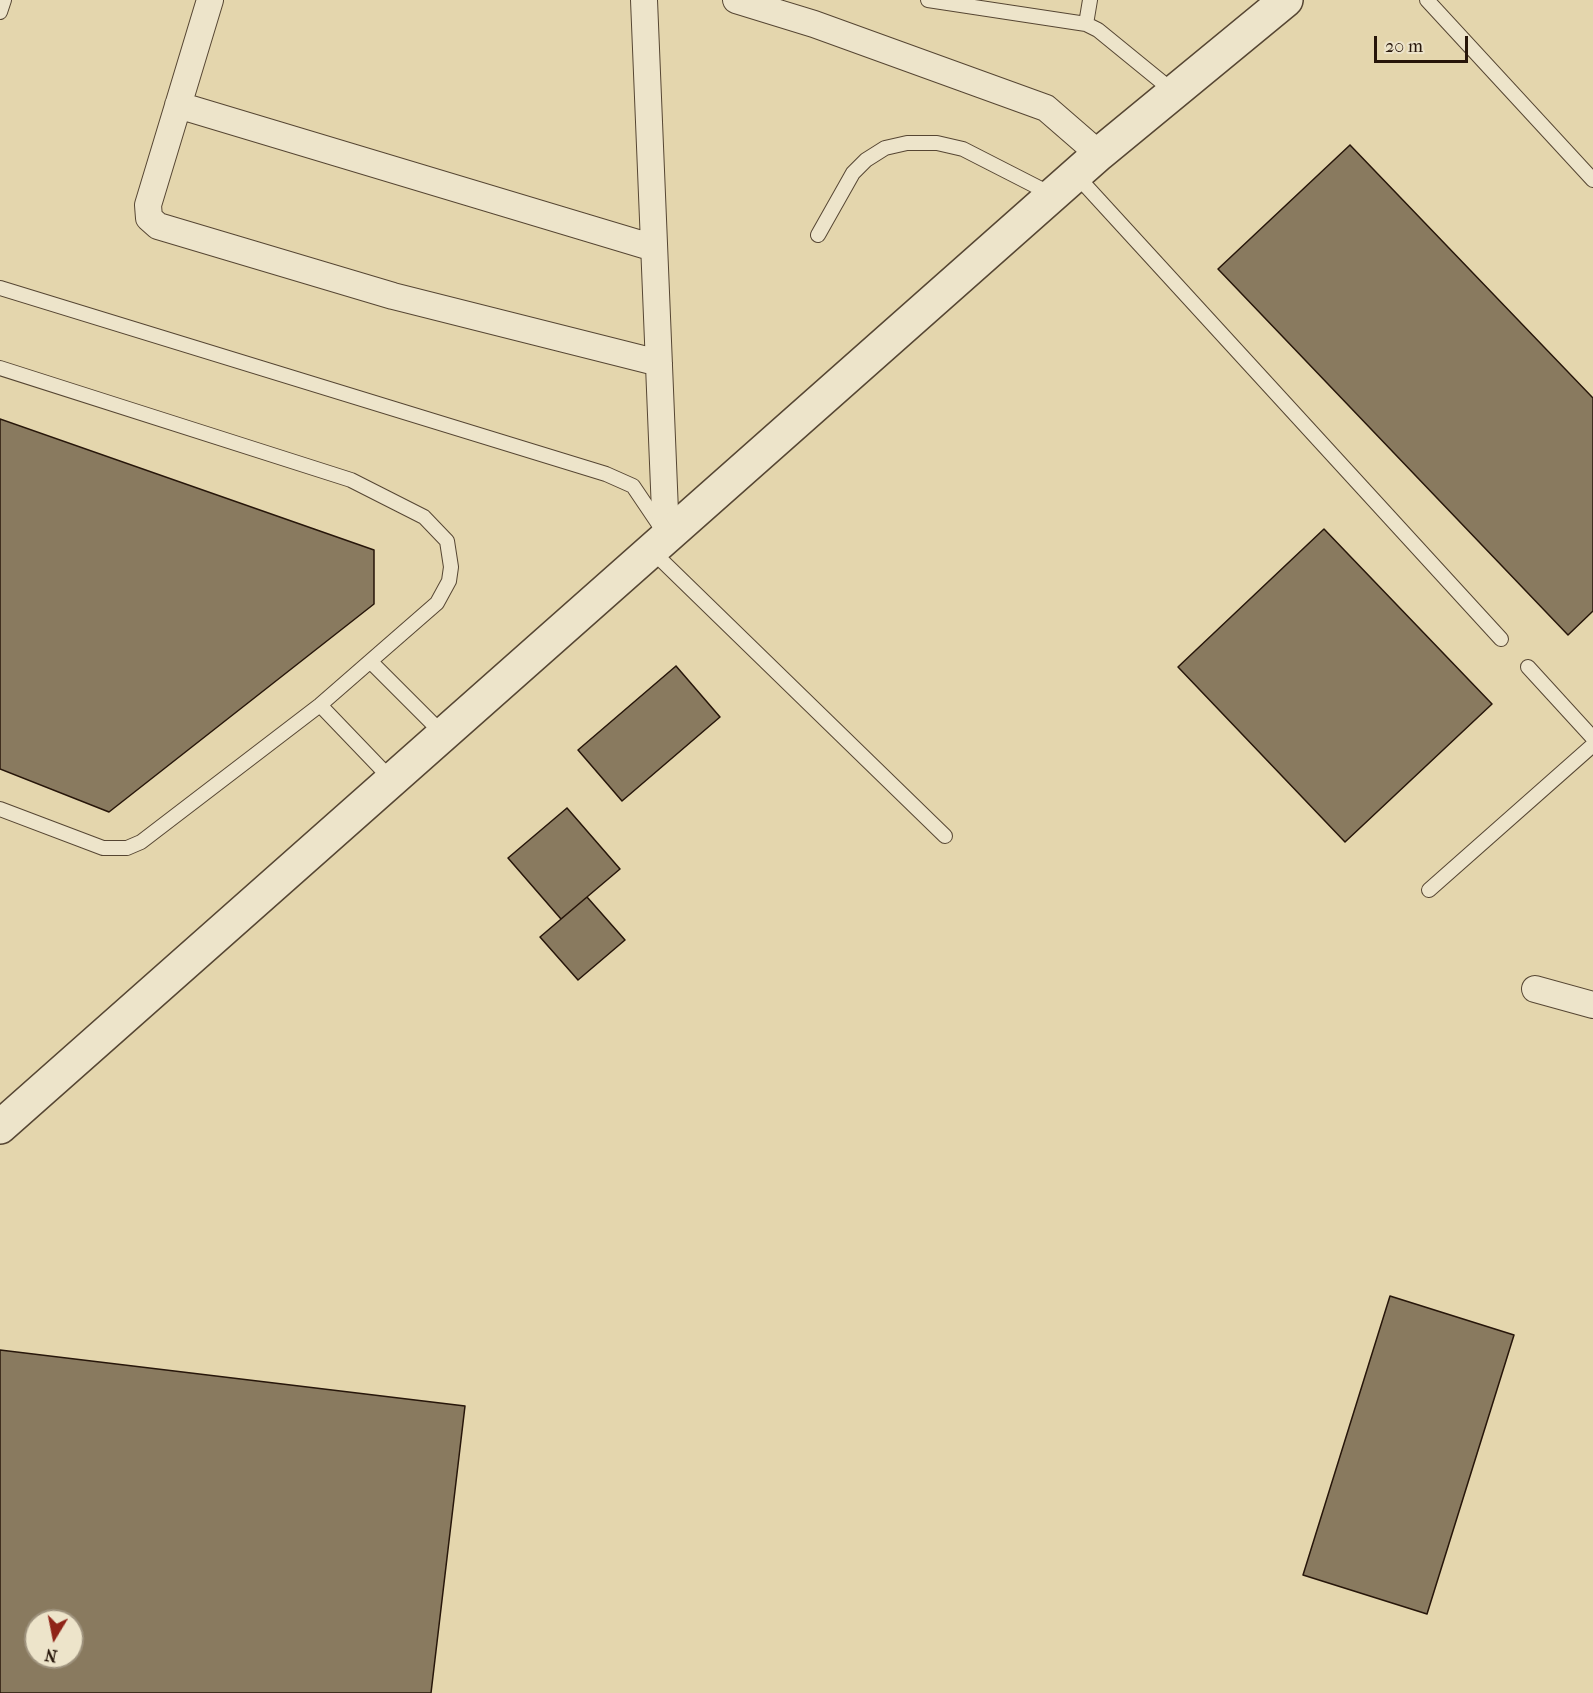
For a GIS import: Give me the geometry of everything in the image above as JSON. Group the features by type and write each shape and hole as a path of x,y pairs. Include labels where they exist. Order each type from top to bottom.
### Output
{"street":[{"path":"210,0 148,205 149,218 158,226 393,296 659,363"},
{"path":"644,0 659,363 659,543"},
{"path":"736,0 814,24 1046,108 1076,175"},
{"path":"0,1127 1076,175 1286,0"},
{"path":"178,105 654,248"},
{"path":"1535,989 1593,1005"}],"lane":[{"path":"0,12 3,0"},
{"path":"928,0 1086,24 1098,30 1174,92"},
{"path":"1086,24 1090,0"},
{"path":"1427,0 1593,180"},
{"path":"819,235 853,173 866,160 885,148 907,143 937,143 1076,175 1501,639"},
{"path":"0,288 606,474 633,486 659,543 945,836"},
{"path":"0,368 351,480 424,518 447,541 451,567 449,580 437,603 371,662 320,705 141,842 127,848 103,848 0,809"},
{"path":"371,662 443,734"},
{"path":"1528,667 1593,738"},
{"path":"320,705 392,780"},
{"path":"1429,890 1593,745"}],"building":[{"path":"1350,145 1593,398 1593,611 1568,635 1218,269"},
{"path":"0,419 374,550 374,604 109,812 0,769"},
{"path":"1324,529 1492,704 1345,842 1178,667"},
{"path":"676,666 720,717 622,801 578,750"},
{"path":"567,808 620,869 561,919 508,858"},
{"path":"587,897 625,940 578,980 540,937"},
{"path":"1390,1296 1514,1335 1427,1614 1303,1575"},
{"path":"0,1350 465,1406 431,1693 0,1693"}]}
